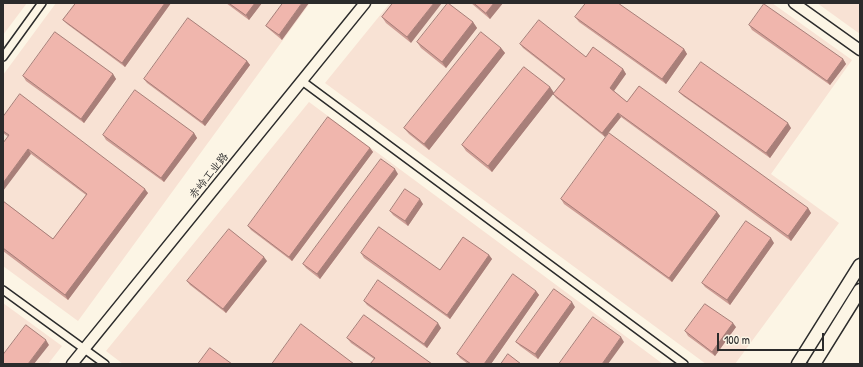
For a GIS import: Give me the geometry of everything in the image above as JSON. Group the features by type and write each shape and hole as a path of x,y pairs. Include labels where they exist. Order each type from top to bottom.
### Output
{"highway":[{"path":"798,364 860,265"},
{"path":"814,364 860,290"}],"street":[{"path":"3,57 42,3"},
{"name":"赤岭工业路","path":"72,364 365,3"},
{"path":"794,3 860,50"},
{"path":"302,81 684,364"},
{"path":"3,290 105,364"}],"shaded area":[{"path":"3,3 27,3 3,35"},
{"path":"56,3 310,3 78,321 3,266 3,75"},
{"path":"390,3 772,3 852,60 771,174 839,223 735,364 706,364 325,83"},
{"path":"817,3 860,3 860,34"},
{"path":"309,102 663,364 123,364 106,351"},
{"path":"3,303 62,346 48,364 3,364"}],"building":[{"path":"76,3 165,3 122,63 63,20"},
{"path":"229,3 255,3 246,15"},
{"path":"283,3 302,3 279,35 266,26"},
{"path":"393,3 434,3 407,37 382,17"},
{"path":"448,3 473,22 442,62 417,42"},
{"path":"474,3 494,3 486,13"},
{"path":"586,3 618,3 684,49 662,79 575,17"},
{"path":"764,4 843,59 827,81 749,25"},
{"path":"188,18 247,61 202,122 144,79"},
{"path":"539,20 586,57 593,47 623,69 610,88 627,102 639,86 808,208 788,236 618,113 602,133 553,94 565,79 520,44"},
{"path":"55,32 113,74 81,119 23,76"},
{"path":"481,32 501,48 424,144 404,128"},
{"path":"701,62 788,123 766,153 679,92"},
{"path":"524,67 550,87 488,166 462,145"},
{"path":"135,90 194,133 161,178 103,135"},
{"path":"20,94 145,189 65,295 3,248 3,201 53,239 87,194 28,149 3,183 3,143 9,135 3,131 3,117"},
{"path":"328,117 370,148 289,257 248,226"},
{"path":"609,133 717,212 669,278 561,199"},
{"path":"381,159 395,169 317,274 303,264"},
{"path":"405,189 420,199 405,221 390,211"},
{"path":"746,221 771,238 727,300 702,283"},
{"path":"379,227 440,270 463,237 489,255 447,315 361,253"},
{"path":"229,229 264,257 223,309 187,281"},
{"path":"513,274 536,291 484,364 471,364 457,354"},
{"path":"378,280 438,323 424,344 364,301"},
{"path":"554,289 572,302 535,354 516,342"},
{"path":"705,304 733,323 712,352 685,331"},
{"path":"364,315 432,364 370,364 375,358 347,338"},
{"path":"593,317 621,337 602,364 559,364"},
{"path":"301,324 354,364 272,364"},
{"path":"26,325 46,340 28,364 3,364 3,355"},
{"path":"210,348 232,364 198,364"},
{"path":"508,354 521,364 501,364"}]}
